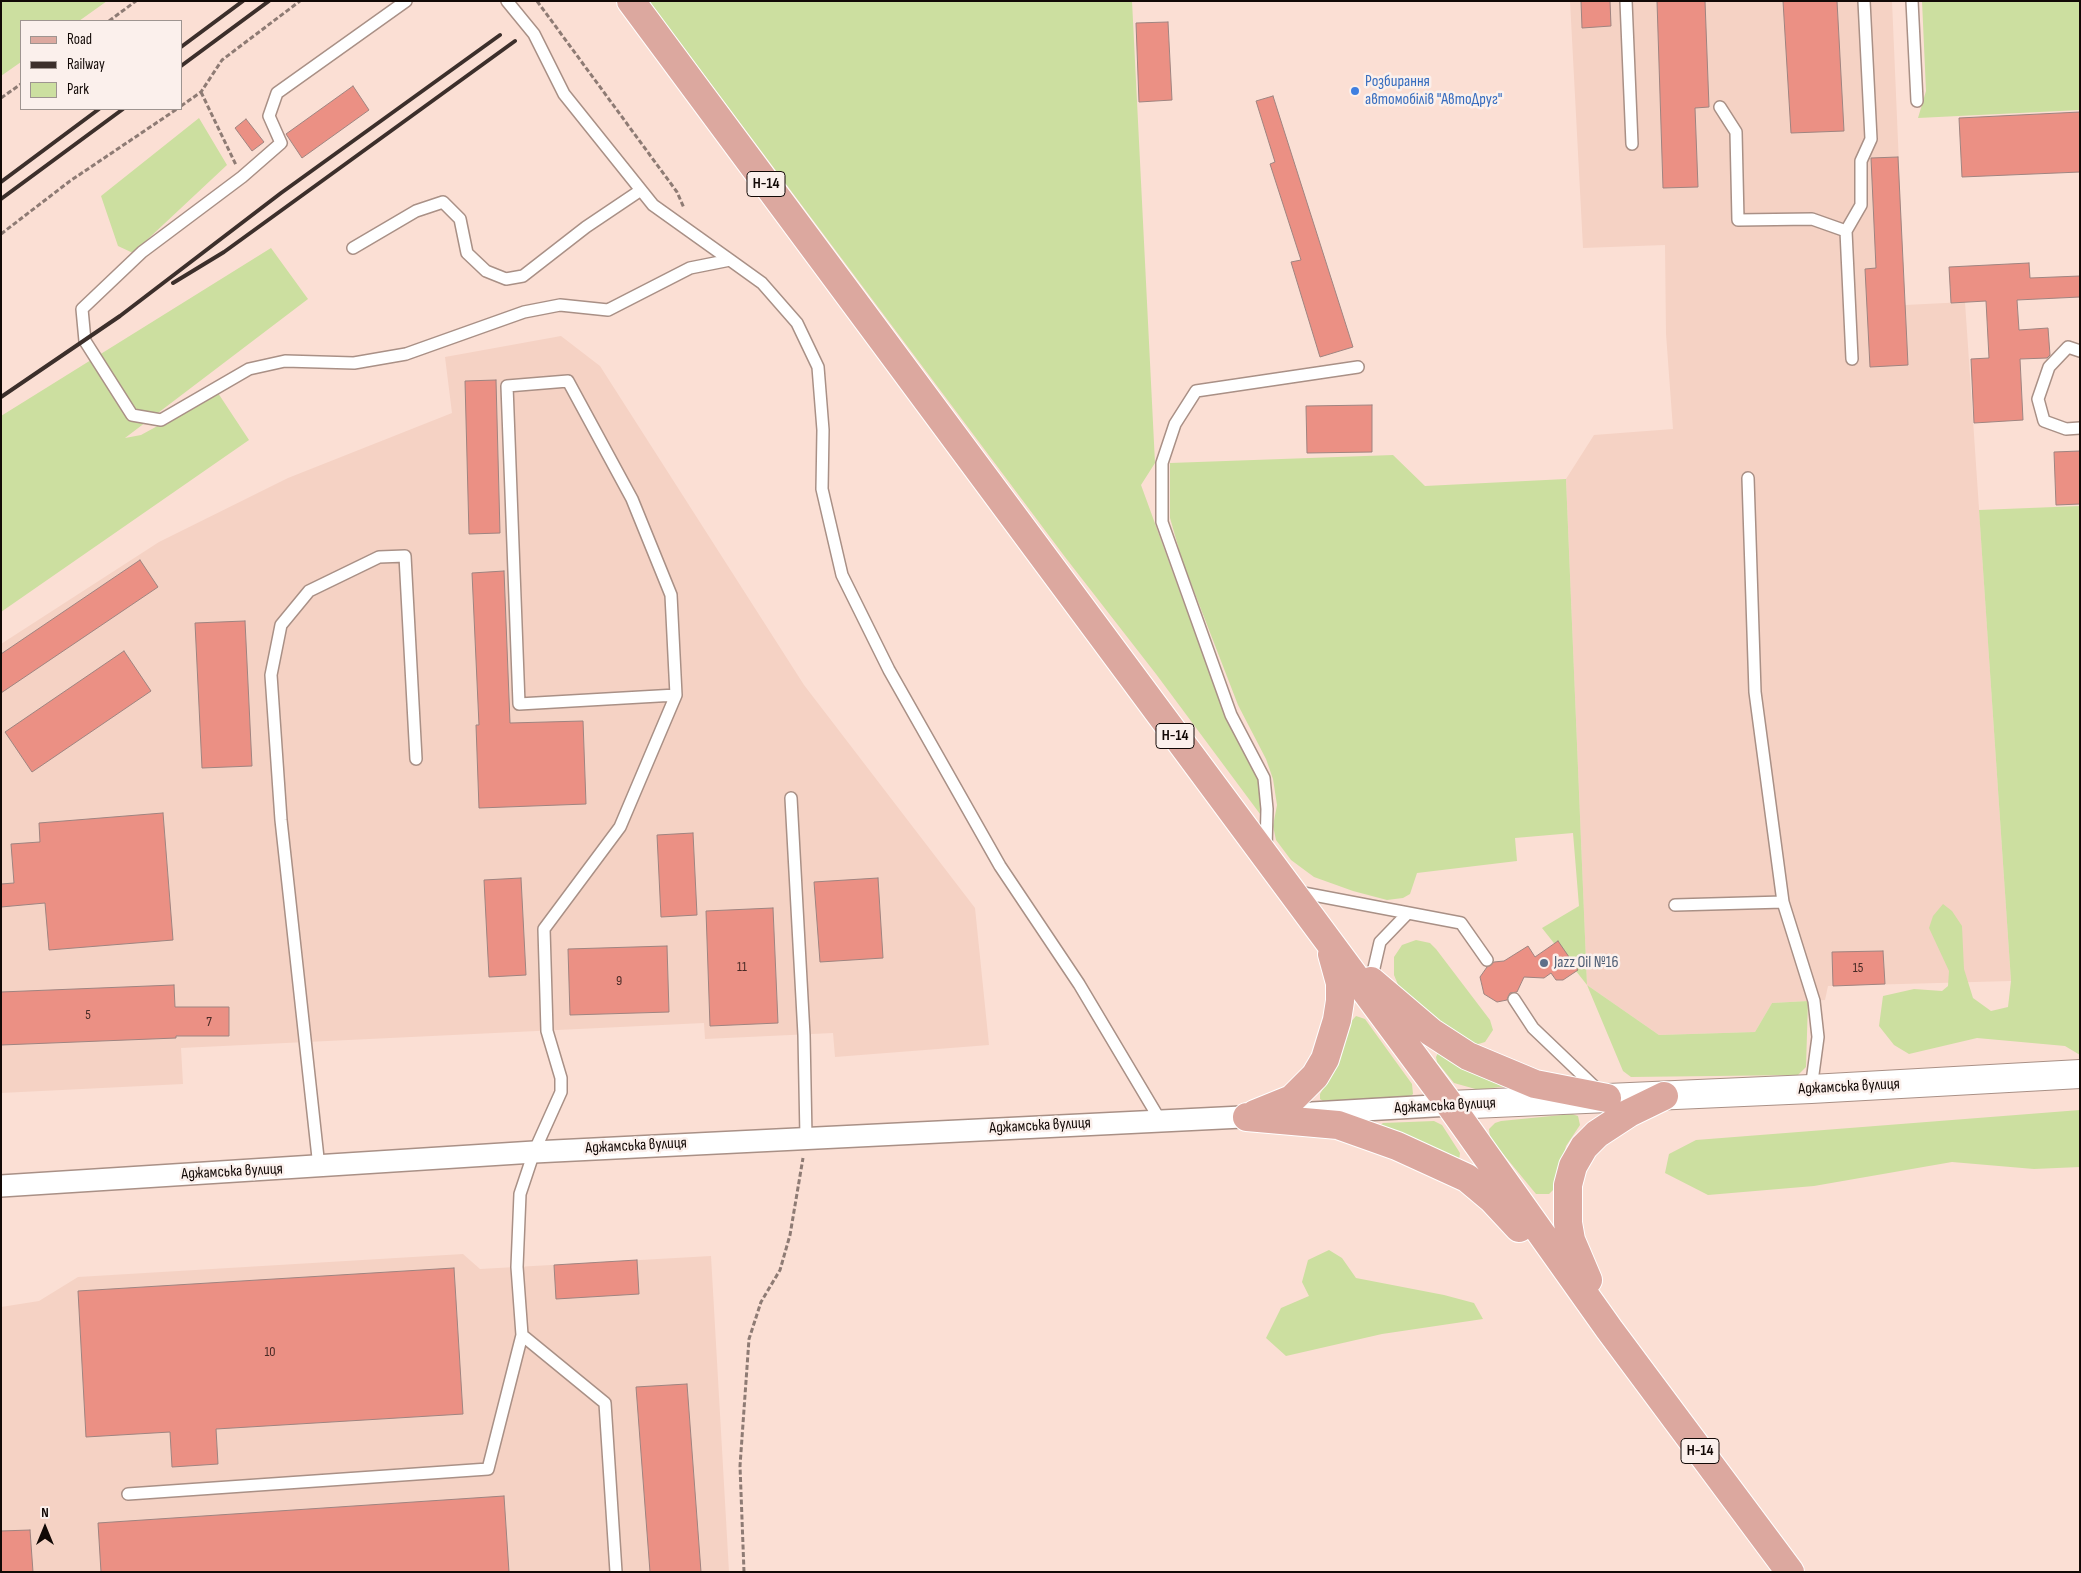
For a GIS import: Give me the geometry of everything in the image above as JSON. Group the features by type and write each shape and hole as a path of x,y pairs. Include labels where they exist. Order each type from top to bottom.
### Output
{"main road":[{"name":"Н-14","path":"631,1 1328,944 1450,1105 1609,1330 1790,1572"},
{"path":"1328,944 1431,1032 1468,1056 1535,1084 1607,1098"},
{"path":"1247,1117 1292,1099 1314,1076 1324,1059 1337,1020 1340,1001 1337,968 1328,944"},
{"name":"Аджамська вулиця","path":"1450,1105 1811,1089 2080,1074"},
{"path":"1609,1330 1571,1240 1566,1207 1568,1185 1573,1166 1580,1154 1597,1134 1629,1113 1664,1096"},
{"path":"1247,1117 1338,1125 1397,1146 1467,1178 1492,1199 1515,1223 1539,1253 1609,1330"}],"street":[{"name":"Аджамська вулиця","path":"1,1186 534,1152 806,1137 1247,1117 1450,1105"}],"lane":[{"path":"406,1 277,93 269,116 281,143 242,176 142,252 82,310 85,341 132,415 161,420 249,369 285,361 354,363 406,354 524,312 542,308 560,305 608,310 690,268 730,260"},
{"path":"507,1 534,34 564,94 653,205 762,283 797,323 818,367 824,430 822,489 842,575 888,670 1000,866 1079,984 1160,1120"},
{"path":"1626,1 1632,144"},
{"path":"1852,359 1846,231 1861,205 1860,161 1871,139 1864,1"},
{"path":"1912,1 1917,101"},
{"path":"1720,107 1736,132 1738,220 1812,219 1846,231"},
{"path":"353,248 416,211 443,202 460,219 467,253 486,271 506,279 523,276 586,227 641,190"},
{"path":"2080,351 2068,347 2050,367 2038,398 2044,421 2066,429 2080,428"},
{"path":"1265,858 1267,809 1264,778 1231,715 1162,522 1162,463 1175,424 1196,390 1358,368"},
{"path":"128,1494 488,1470 522,1335 517,1267 520,1194 534,1152 561,1092 561,1078 547,1031 544,929 620,827 676,695 671,595 632,499 568,381 507,386 519,704 676,695"},
{"path":"1748,478 1755,692 1784,902 1814,1001 1818,1037 1811,1089"},
{"path":"318,1167 281,820 271,675 281,625 310,591 379,557 405,556 416,759"},
{"path":"791,798 804,1035 806,1137"},
{"path":"1289,890 1461,923 1487,960"},
{"path":"1675,905 1784,902"},
{"path":"1371,981 1380,942 1407,914"},
{"path":"1514,999 1533,1028 1607,1098"},
{"path":"522,1335 605,1403 616,1572"}],"path":[{"path":"109,20 136,1"},
{"path":"182,105 201,92 222,60 300,1"},
{"path":"537,1 677,192 693,232"},
{"path":"1,98 20,85"},
{"path":"201,92 242,176"},
{"path":"1,234 70,181 176,110"},
{"path":"744,1572 740,1466 749,1339 761,1302 780,1270 790,1235 806,1137"}],"shaded area":[{"path":"1570,1 1892,1 1905,305 1965,302 2011,981 1828,986 1825,1000 1772,1003 1755,1032 1659,1035 1587,985 1566,479 1594,435 1673,429 1666,334 1665,245 1583,248"},
{"path":"561,336 600,366 804,685 975,908 989,1045 835,1057 833,1033 705,1039 704,1023 181,1048 183,1084 1,1093 1,644 159,542 288,478 452,413 445,357"},
{"path":"463,1254 480,1269 711,1256 729,1572 1,1572 1,1307 39,1301 78,1277"}],"green space":[{"path":"1,1 107,1 80,20 20,20 20,63 1,76"},
{"path":"649,1 1132,1 1155,463 1141,485 1221,705 1259,780 1263,818 1156,674 1065,557"},
{"path":"1922,1 2080,1 2080,110 1918,118 1926,91"},
{"path":"199,118 227,165 133,253 118,246 101,196"},
{"path":"271,248 308,299 125,438 141,435 218,393 249,440 1,612 1,416"},
{"path":"1393,455 1425,486 1566,479 1587,985 1542,928 1579,906 1573,833 1515,838 1517,861 1417,873 1410,894 1403,898 1387,900 1353,891 1314,877 1291,860 1276,840 1273,826 1277,805 1273,779 1266,759 1238,705 1182,560 1170,518 1170,463"},
{"path":"2080,506 2080,1055 2065,1046 1977,1038 1909,1054 1894,1045 1879,1026 1883,996 1914,989 1942,991 1948,986 1949,971 1929,928 1933,916 1943,904 1952,911 1962,926 1964,969 1973,998 1991,1011 2008,1007 2011,981 1979,510"},
{"path":"1416,940 1430,943 1436,949 1490,1020 1493,1030 1485,1042 1475,1045 1434,1021 1401,992 1394,975 1394,957 1402,945"},
{"path":"1587,985 1659,1035 1755,1032 1772,1003 1808,1001 1806,1067 1798,1075 1631,1077 1623,1071"},
{"path":"1356,1016 1365,1019 1412,1084 1413,1094 1408,1099 1326,1103 1320,1099 1320,1094 1338,1063 1349,1024"},
{"path":"1438,1053 1442,1053 1507,1086 1479,1090 1454,1083 1437,1062 1436,1057"},
{"path":"2080,1110 2080,1167 2034,1169 1952,1162 1814,1186 1708,1195 1665,1173 1669,1154 1696,1140"},
{"path":"1572,1114 1578,1116 1580,1125 1566,1146 1556,1187 1549,1194 1536,1194 1490,1138 1489,1129 1495,1123 1501,1121"},
{"path":"1434,1121 1442,1125 1460,1153 1459,1161 1379,1126 1383,1123"},
{"path":"1329,1250 1342,1258 1356,1278 1444,1295 1474,1303 1483,1319 1382,1334 1286,1356 1266,1338 1281,1308 1309,1296 1302,1282 1308,1260"}],"building":[{"path":"1581,1 1610,1 1611,26 1582,28"},
{"path":"1657,1 1705,1 1709,107 1695,108 1698,187 1663,188"},
{"path":"1783,1 1837,1 1844,131 1791,133"},
{"path":"1168,22 1172,100 1139,102 1136,23"},
{"path":"353,86 369,110 302,158 286,134"},
{"path":"1273,96 1353,347 1320,357 1291,262 1301,260 1270,164 1275,162 1256,101"},
{"path":"2080,112 2080,172 1962,177 1959,118"},
{"path":"246,119 264,142 252,151 235,128"},
{"path":"1898,157 1908,365 1870,367 1865,269 1876,268 1871,158"},
{"path":"2029,263 2030,278 2080,276 2080,297 2017,300 2019,330 2048,328 2050,355 2047,358 2020,359 2023,420 1974,423 1971,359 1989,358 1986,301 1951,303 1949,267"},
{"path":"496,380 500,533 469,534 465,381"},
{"path":"1372,405 1372,452 1307,453 1306,406"},
{"path":"2080,451 2080,504 2056,505 2054,452"},
{"path":"140,560 158,587 1,693 1,654"},
{"path":"504,571 510,723 583,721 586,804 479,808 476,725 479,725 472,573"},
{"path":"245,621 252,766 202,768 195,623"},
{"path":"124,651 151,691 32,772 5,732"},
{"path":"163,813 173,940 49,950 45,903 1,907 1,884 14,883 11,844 40,842 39,823"},
{"path":"693,833 697,915 661,917 657,835"},
{"path":"521,878 526,975 489,977 484,880"},
{"path":"878,878 883,958 820,962 814,882"},
{"path":"773,908 778,1023 710,1026 706,911"},
{"path":"1558,941 1578,970 1563,980 1556,980 1551,973 1544,978 1524,977 1517,992 1510,993 1507,1000 1497,1002 1484,994 1480,977 1487,967 1494,962 1504,961 1528,946 1535,957"},
{"path":"667,946 669,1012 570,1015 568,949"},
{"path":"1883,951 1885,984 1833,986 1832,952"},
{"path":"174,985 175,1007 229,1007 229,1036 176,1036 176,1038 1,1045 1,992"},
{"path":"637,1260 639,1294 556,1299 554,1265"},
{"path":"454,1268 463,1414 216,1429 218,1464 172,1467 170,1432 86,1437 78,1291"},
{"path":"687,1384 701,1572 650,1572 636,1387"},
{"path":"504,1496 509,1572 101,1572 98,1523"},
{"path":"30,1530 33,1572 1,1572 1,1531"}],"railway":[{"path":"182,46 243,1"},
{"path":"182,65 269,1"},
{"path":"1,397 120,316 281,193 500,35"},
{"path":"173,283 224,252 515,41"},
{"path":"1,182 98,110"},
{"path":"1,199 122,110"}],"place":[{"name":"Розбирання автомобілів \"АвтоДруг\"","path":"1355,91"},
{"name":"Jazz Oil №16","path":"1544,963"}]}
